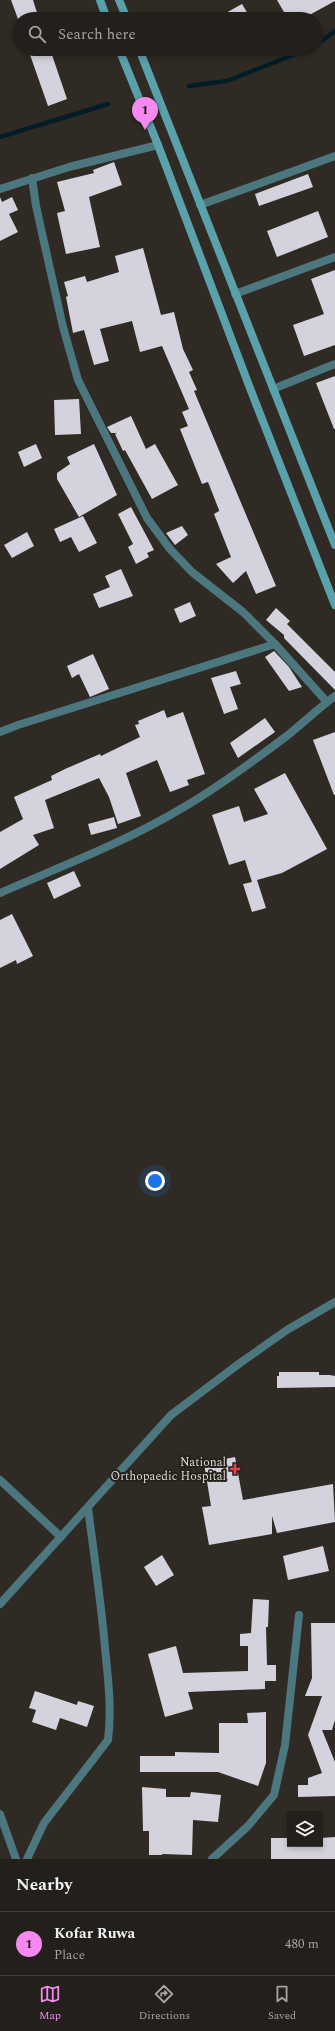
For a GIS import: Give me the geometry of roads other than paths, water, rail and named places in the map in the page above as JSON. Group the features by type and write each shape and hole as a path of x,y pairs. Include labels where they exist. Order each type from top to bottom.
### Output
{"main road":[{"path":"100,0 104,12"},
{"path":"119,0 124,12"},
{"path":"122,56 158,145 253,396 335,605"},
{"path":"142,56 335,545"}],"street":[{"path":"0,188 69,167 158,145"},
{"path":"200,205 335,156"},
{"path":"32,178 36,206 63,327 78,380 129,486 147,518 170,550 192,572 243,612 275,644 327,702"},
{"path":"235,294 335,257"},
{"path":"273,389 335,364"},
{"path":"0,732 26,722 275,644"},
{"path":"0,893 150,826 184,807 233,775 289,734 335,696"},
{"path":"0,1604 171,1415 287,1330 335,1302"},
{"path":"0,1480 62,1536"},
{"path":"27,1859 44,1823 108,1740 110,1725 108,1678 101,1604 88,1508"},
{"path":"212,1859 222,1856 274,1794 285,1745 299,1615"},
{"path":"0,1814 16,1859"}],"waterway":[{"path":"323,40 335,31"},
{"path":"189,86 227,81 290,56"},
{"path":"0,137 108,104"}],"place":[{"name":"Kofar Ruwa","path":"145,130"},
{"name":"National Orthopaedic Hospital","path":"235,1469"}]}
